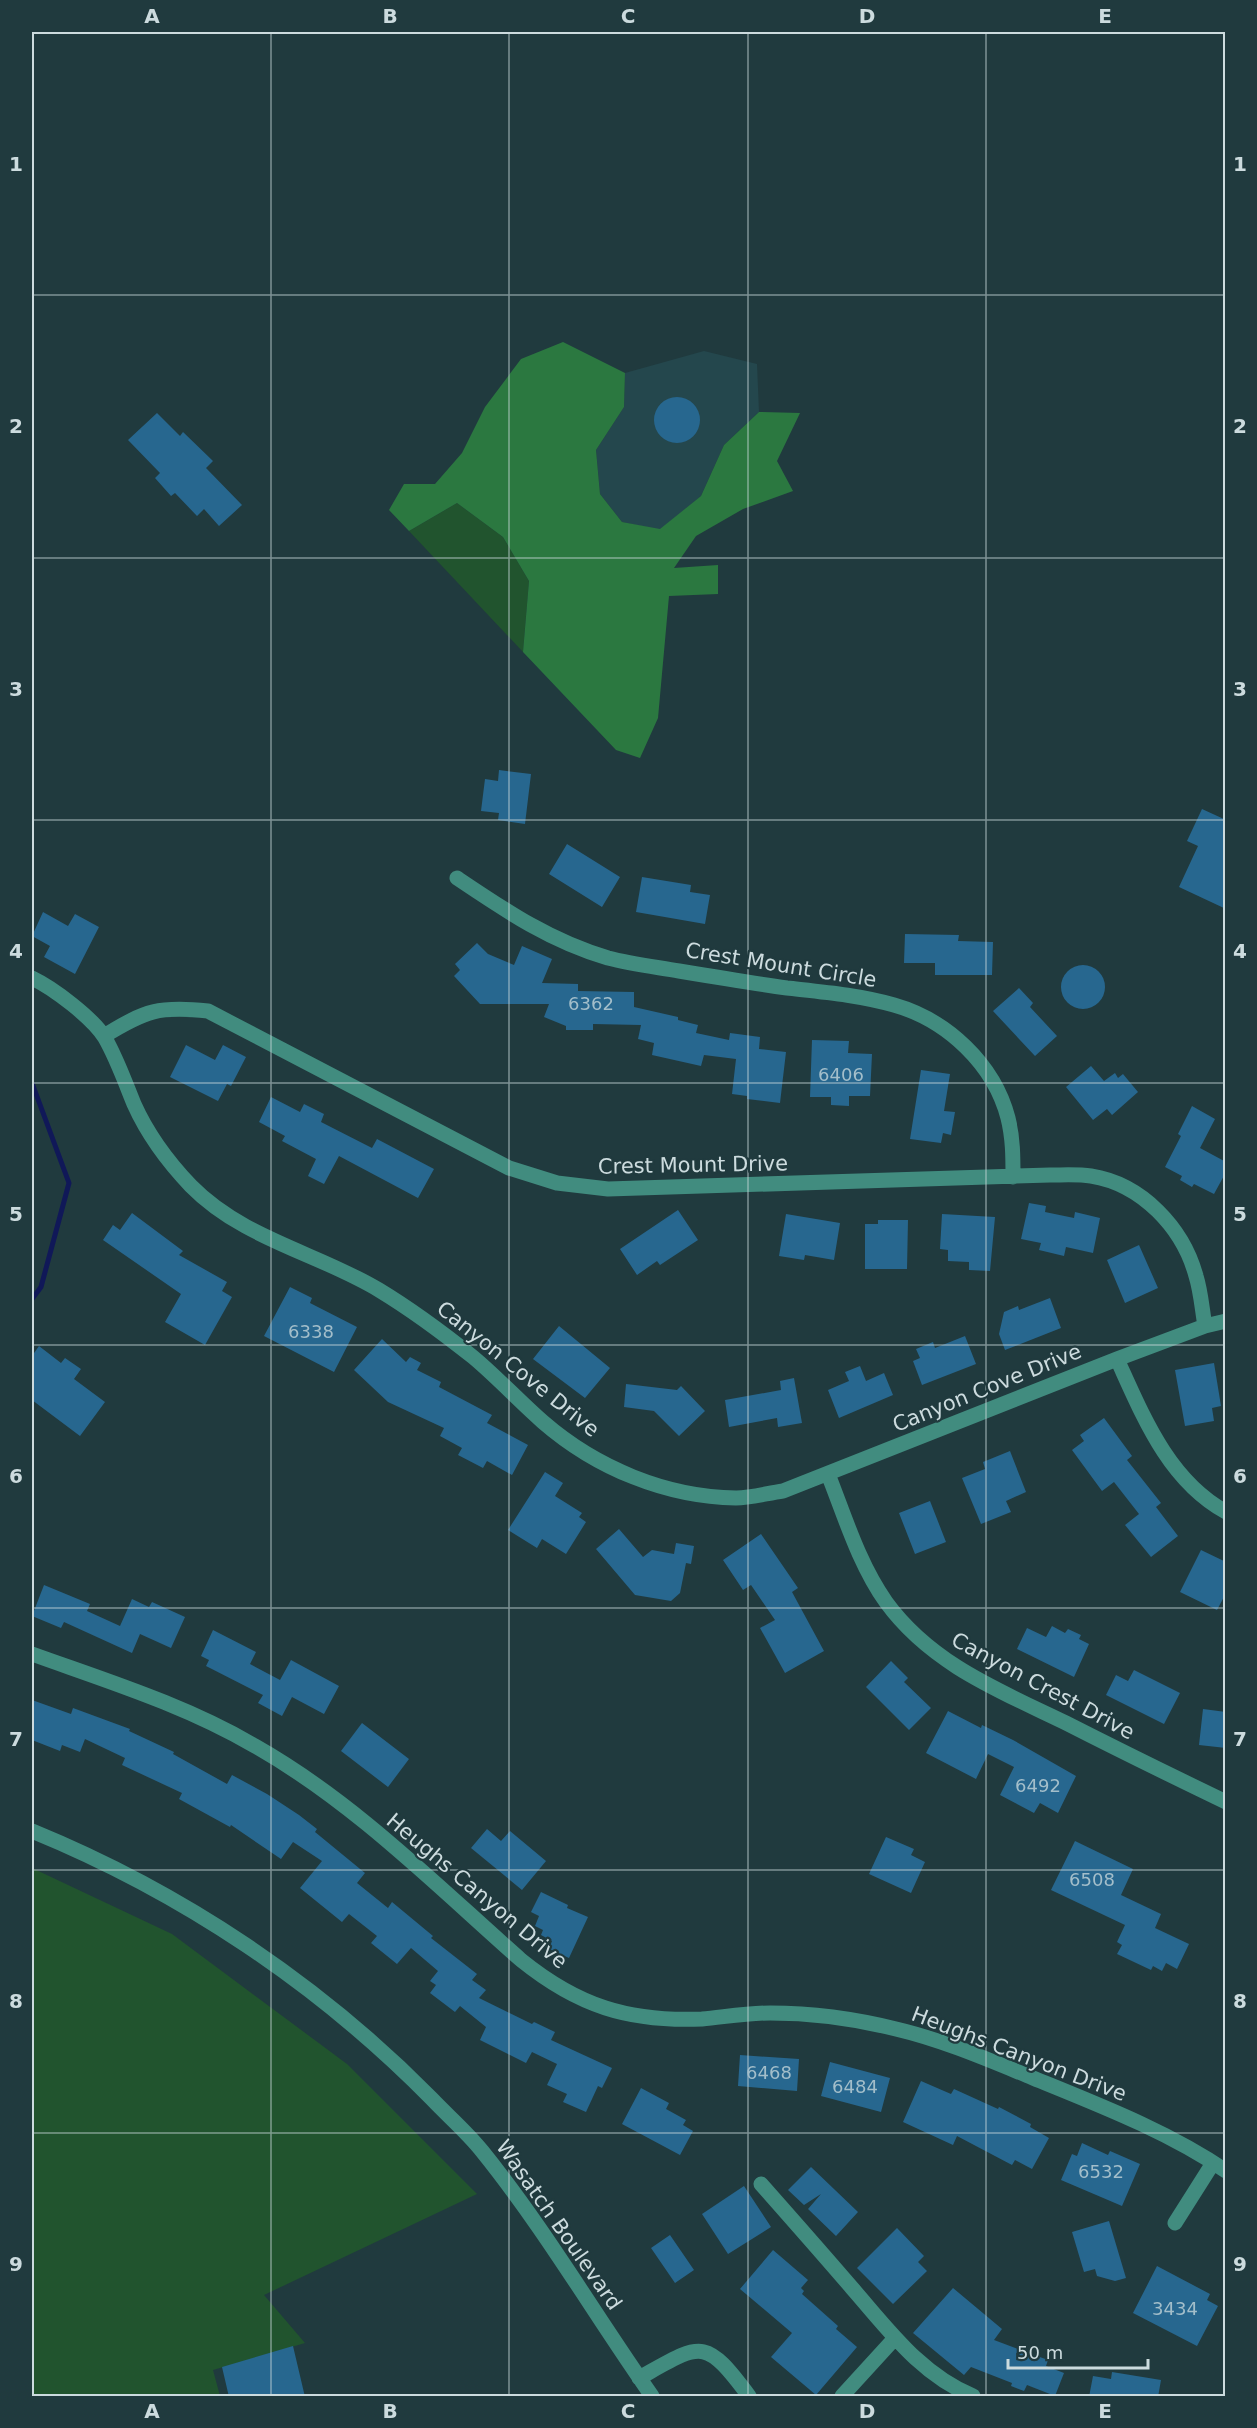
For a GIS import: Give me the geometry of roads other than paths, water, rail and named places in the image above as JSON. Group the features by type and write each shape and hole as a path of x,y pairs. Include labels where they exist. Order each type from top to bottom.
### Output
{"street":[{"name":"Crest Mount Circle","path":"457,878 526,924 571,945 608,958 755,984 860,997 896,1005 933,1022 956,1038 993,1081 1007,1117 1012,1142 1013,1177"},
{"name":"Canyon Cove Drive","path":"32,978 59,993 104,1035 135,1106 156,1142 192,1186 220,1210 246,1228 336,1267 377,1289 426,1320 474,1359 544,1423 578,1449 643,1482 692,1494 738,1498 783,1491 1117,1359 1205,1326 1226,1321"},
{"name":"Crest Mount Drive","path":"104,1035 131,1019 155,1010 179,1008 208,1011 500,1163 557,1183 608,1189 632,1189 1091,1176 1118,1184 1142,1198 1159,1212 1185,1248 1196,1275 1205,1326"},
{"path":"1117,1359 1155,1439 1171,1463 1214,1506 1226,1512"},
{"name":"Canyon Crest Drive","path":"828,1474 860,1556 872,1580 900,1620 932,1651 988,1685 1226,1802"},
{"name":"Heughs Canyon Drive","path":"32,1654 195,1715 254,1745 310,1779 366,1824 521,1960 546,1980 574,1997 604,2008 652,2019 701,2019 769,2013 818,2016 896,2029 968,2052 1110,2110 1219,2167"},
{"name":"Wasatch Boulevard","path":"32,1831 131,1877 236,1938 337,2012 399,2066 480,2149 531,2215 652,2397"},
{"path":"1175,2223 1219,2167"},
{"path":"761,2184 895,2338 936,2378 973,2397"},
{"path":"842,2397 895,2338"},
{"path":"639,2378 685,2352 700,2351 721,2360 749,2397"}],"waterway":[{"path":"32,1083 69,1183 41,1287 32,1299"}]}
